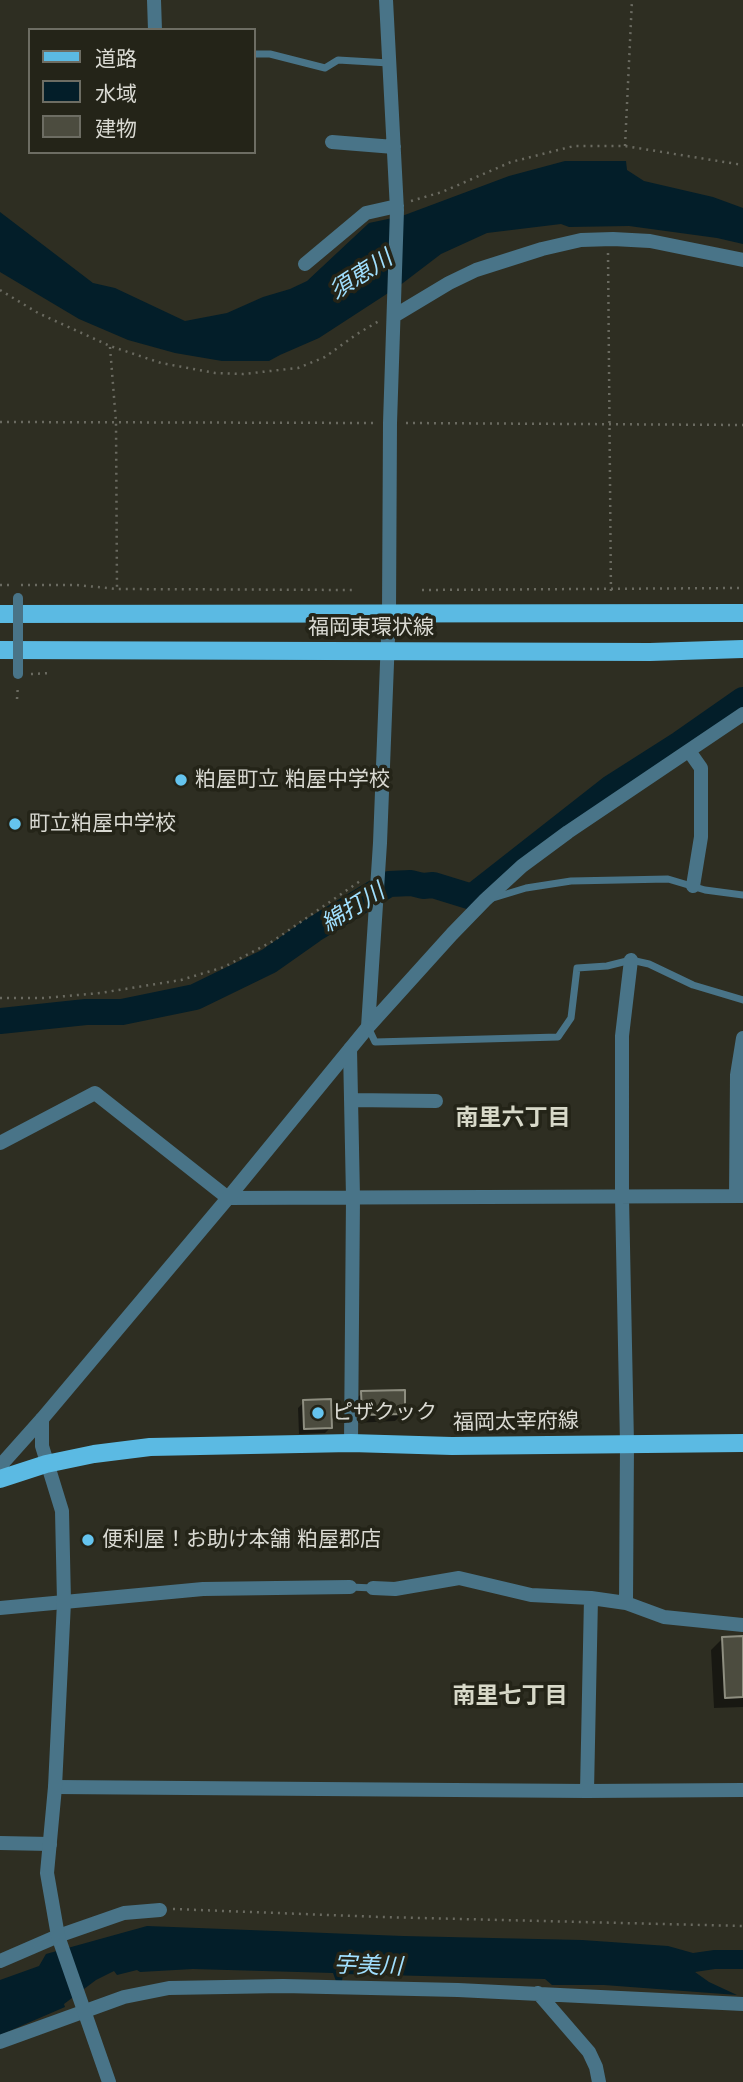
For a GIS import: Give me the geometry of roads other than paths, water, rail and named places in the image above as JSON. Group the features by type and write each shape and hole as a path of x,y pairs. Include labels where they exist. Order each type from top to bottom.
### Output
{"main road":[{"name":"福岡東環状線","path":"0,614 743,613"},
{"name":"福岡東環状線","path":"0,650 650,652 743,649"},
{"name":"福岡太宰府線","path":"0,1479 47,1464 94,1454 150,1447 351,1443 452,1446 743,1443"}],"street":[{"path":"154,0 155,28"},
{"path":"368,1027 378,879 389,612 390,423 397,208 386,0"},
{"path":"331,142 394,148"},
{"path":"306,264 366,214 397,208"},
{"path":"393,313 495,262 580,240 650,241 743,260"},
{"path":"18,598 18,674"},
{"path":"0,1466 228,1198 368,1027 485,900 522,866 568,832 743,714"},
{"path":"689,751 701,768 701,837 693,886"},
{"path":"626,1604 627,1444 622,1036 631,960"},
{"path":"0,1143 95,1093 228,1198 740,1196 737,1075 743,1038"},
{"path":"350,1049 353,1197 351,1443"},
{"path":"351,1100 436,1101"},
{"path":"42,1419 42,1447 62,1511 64,1602 55,1787 47,1873 58,1936 109,2082"},
{"path":"373,1588 395,1588 459,1578 531,1595 591,1598 626,1604 664,1618 743,1625"},
{"path":"0,1608 203,1589 350,1587"},
{"path":"587,1791 591,1598"},
{"path":"55,1787 743,1790"},
{"path":"0,1843 50,1844"},
{"path":"0,1961 58,1936 124,1913 160,1910"},
{"path":"0,2042 81,2004 169,1988 296,1987 538,1993 743,2004"},
{"path":"538,1993 589,2052 599,2082"}],"lane":[{"path":"256,54 270,54 325,68 338,60 390,63"},
{"path":"485,900 526,888 571,881 668,879 705,890 743,895"},
{"path":"368,1027 375,1042 558,1037 571,1018 577,968 607,966 631,960 649,964 693,985 743,1000"},
{"path":"350,1587 373,1588"}],"water":[{"name":"須恵川","path":"565,161 626,161 627,170 644,181 713,197 743,208 743,244 629,226 569,227 561,224 487,233 441,254 399,286 319,338 269,361 222,361 175,353 128,340 79,319 0,272 0,212 93,283 115,288 185,321 227,313 307,281 369,223 402,216 509,176"},
{"name":"宇美川","path":"147,1926 582,1940 668,1946 693,1953 743,1950 743,1969 695,1972 737,1995 604,1985 552,1985 545,1979 343,1974 342,1981 336,1981 333,1973 193,1969 137,1970 117,1975 114,1971 96,1980 64,2004 65,2007 0,2035 0,1980 39,1966 46,1954"}],"waterway":[{"name":"綿打川","path":"0,1021 86,1012 122,1012 195,997 269,961 313,930 389,884 433,885 472,897 611,788 743,700"}],"place":[{"name":"粕屋町立 粕屋中学校","path":"181,780"},
{"name":"町立粕屋中学校","path":"15,824"},
{"name":"ピザクック","path":"318,1413"},
{"name":"便利屋！お助け本舗 粕屋郡店","path":"88,1540"}],"district":[{"name":"南里六丁目","path":"513,1118"},
{"name":"南里七丁目","path":"510,1696"}]}
